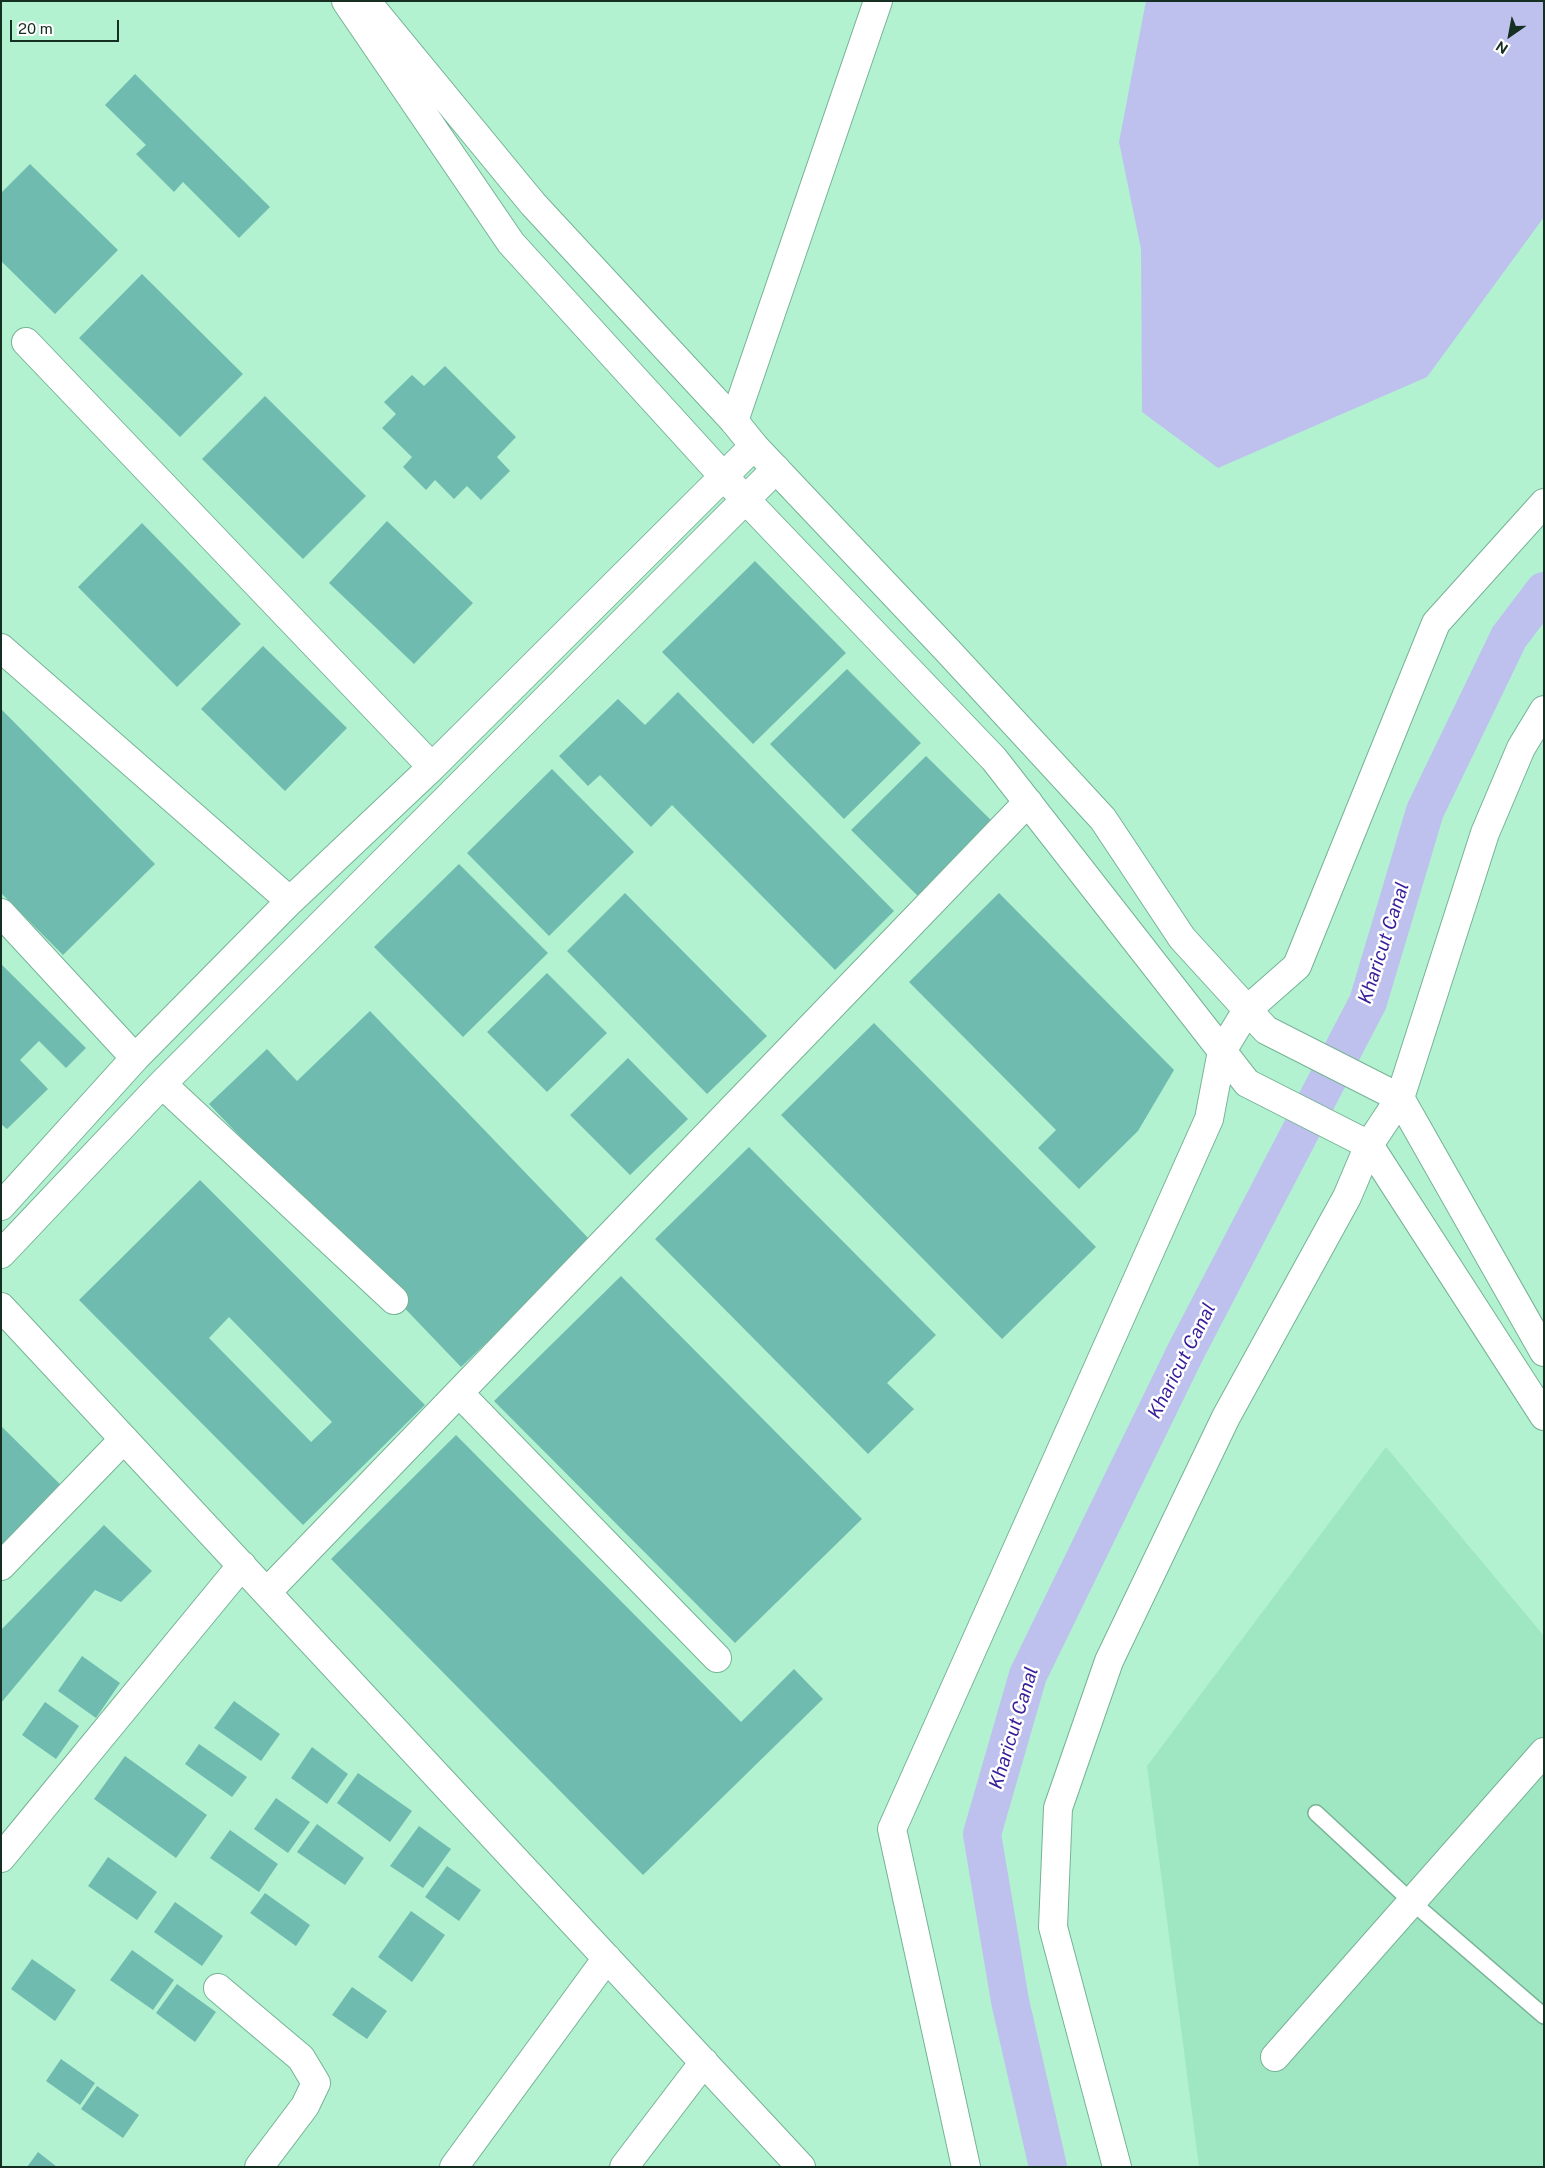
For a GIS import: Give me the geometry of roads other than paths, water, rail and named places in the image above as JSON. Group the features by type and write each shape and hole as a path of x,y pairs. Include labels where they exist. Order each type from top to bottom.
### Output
{"street":[{"path":"346,1 511,243 745,500 994,759 1247,1083 1363,1142 1544,1416"},
{"path":"366,1 532,204 734,421 754,446 1103,819 1182,938 1266,1030 1400,1098 1544,1352"},
{"path":"734,421 878,1"},
{"path":"26,342 432,767"},
{"path":"1,1206 135,1058 290,901 432,767 754,446"},
{"path":"1,1254 162,1084 776,469"},
{"path":"966,2167 892,1829 1209,1120 1222,1051 1248,1010 1297,966 1436,623 1544,503"},
{"path":"1,648 290,901"},
{"path":"1117,2167 1053,1927 1058,1808 1109,1661 1226,1417 1347,1197 1363,1142 1400,1098 1485,833 1521,748 1544,710"},
{"path":"267,1592 1028,802"},
{"path":"1,913 135,1058"},
{"path":"162,1084 394,1300"},
{"path":"1,1307 704,2062 798,2166"},
{"path":"459,1392 717,1658"},
{"path":"1,1566 124,1439"},
{"path":"1,1858 242,1565"},
{"path":"1275,2058 1544,1752"},
{"path":"454,2167 607,1958"},
{"path":"218,1988 301,2058 316,2083 305,2106 260,2167"},
{"path":"624,2167 704,2062"}],"lane":[{"path":"1316,1813 1412,1902 1544,2016"}],"water":[{"path":"1146,1 1544,1 1544,217 1427,377 1218,468 1142,412 1141,249 1119,142"}],"waterway":[{"name":"Kharicut Canal","path":"1048,2167 1010,2001 982,1834 1028,1675 1186,1351 1368,1002 1425,811 1509,637 1544,591"}]}
